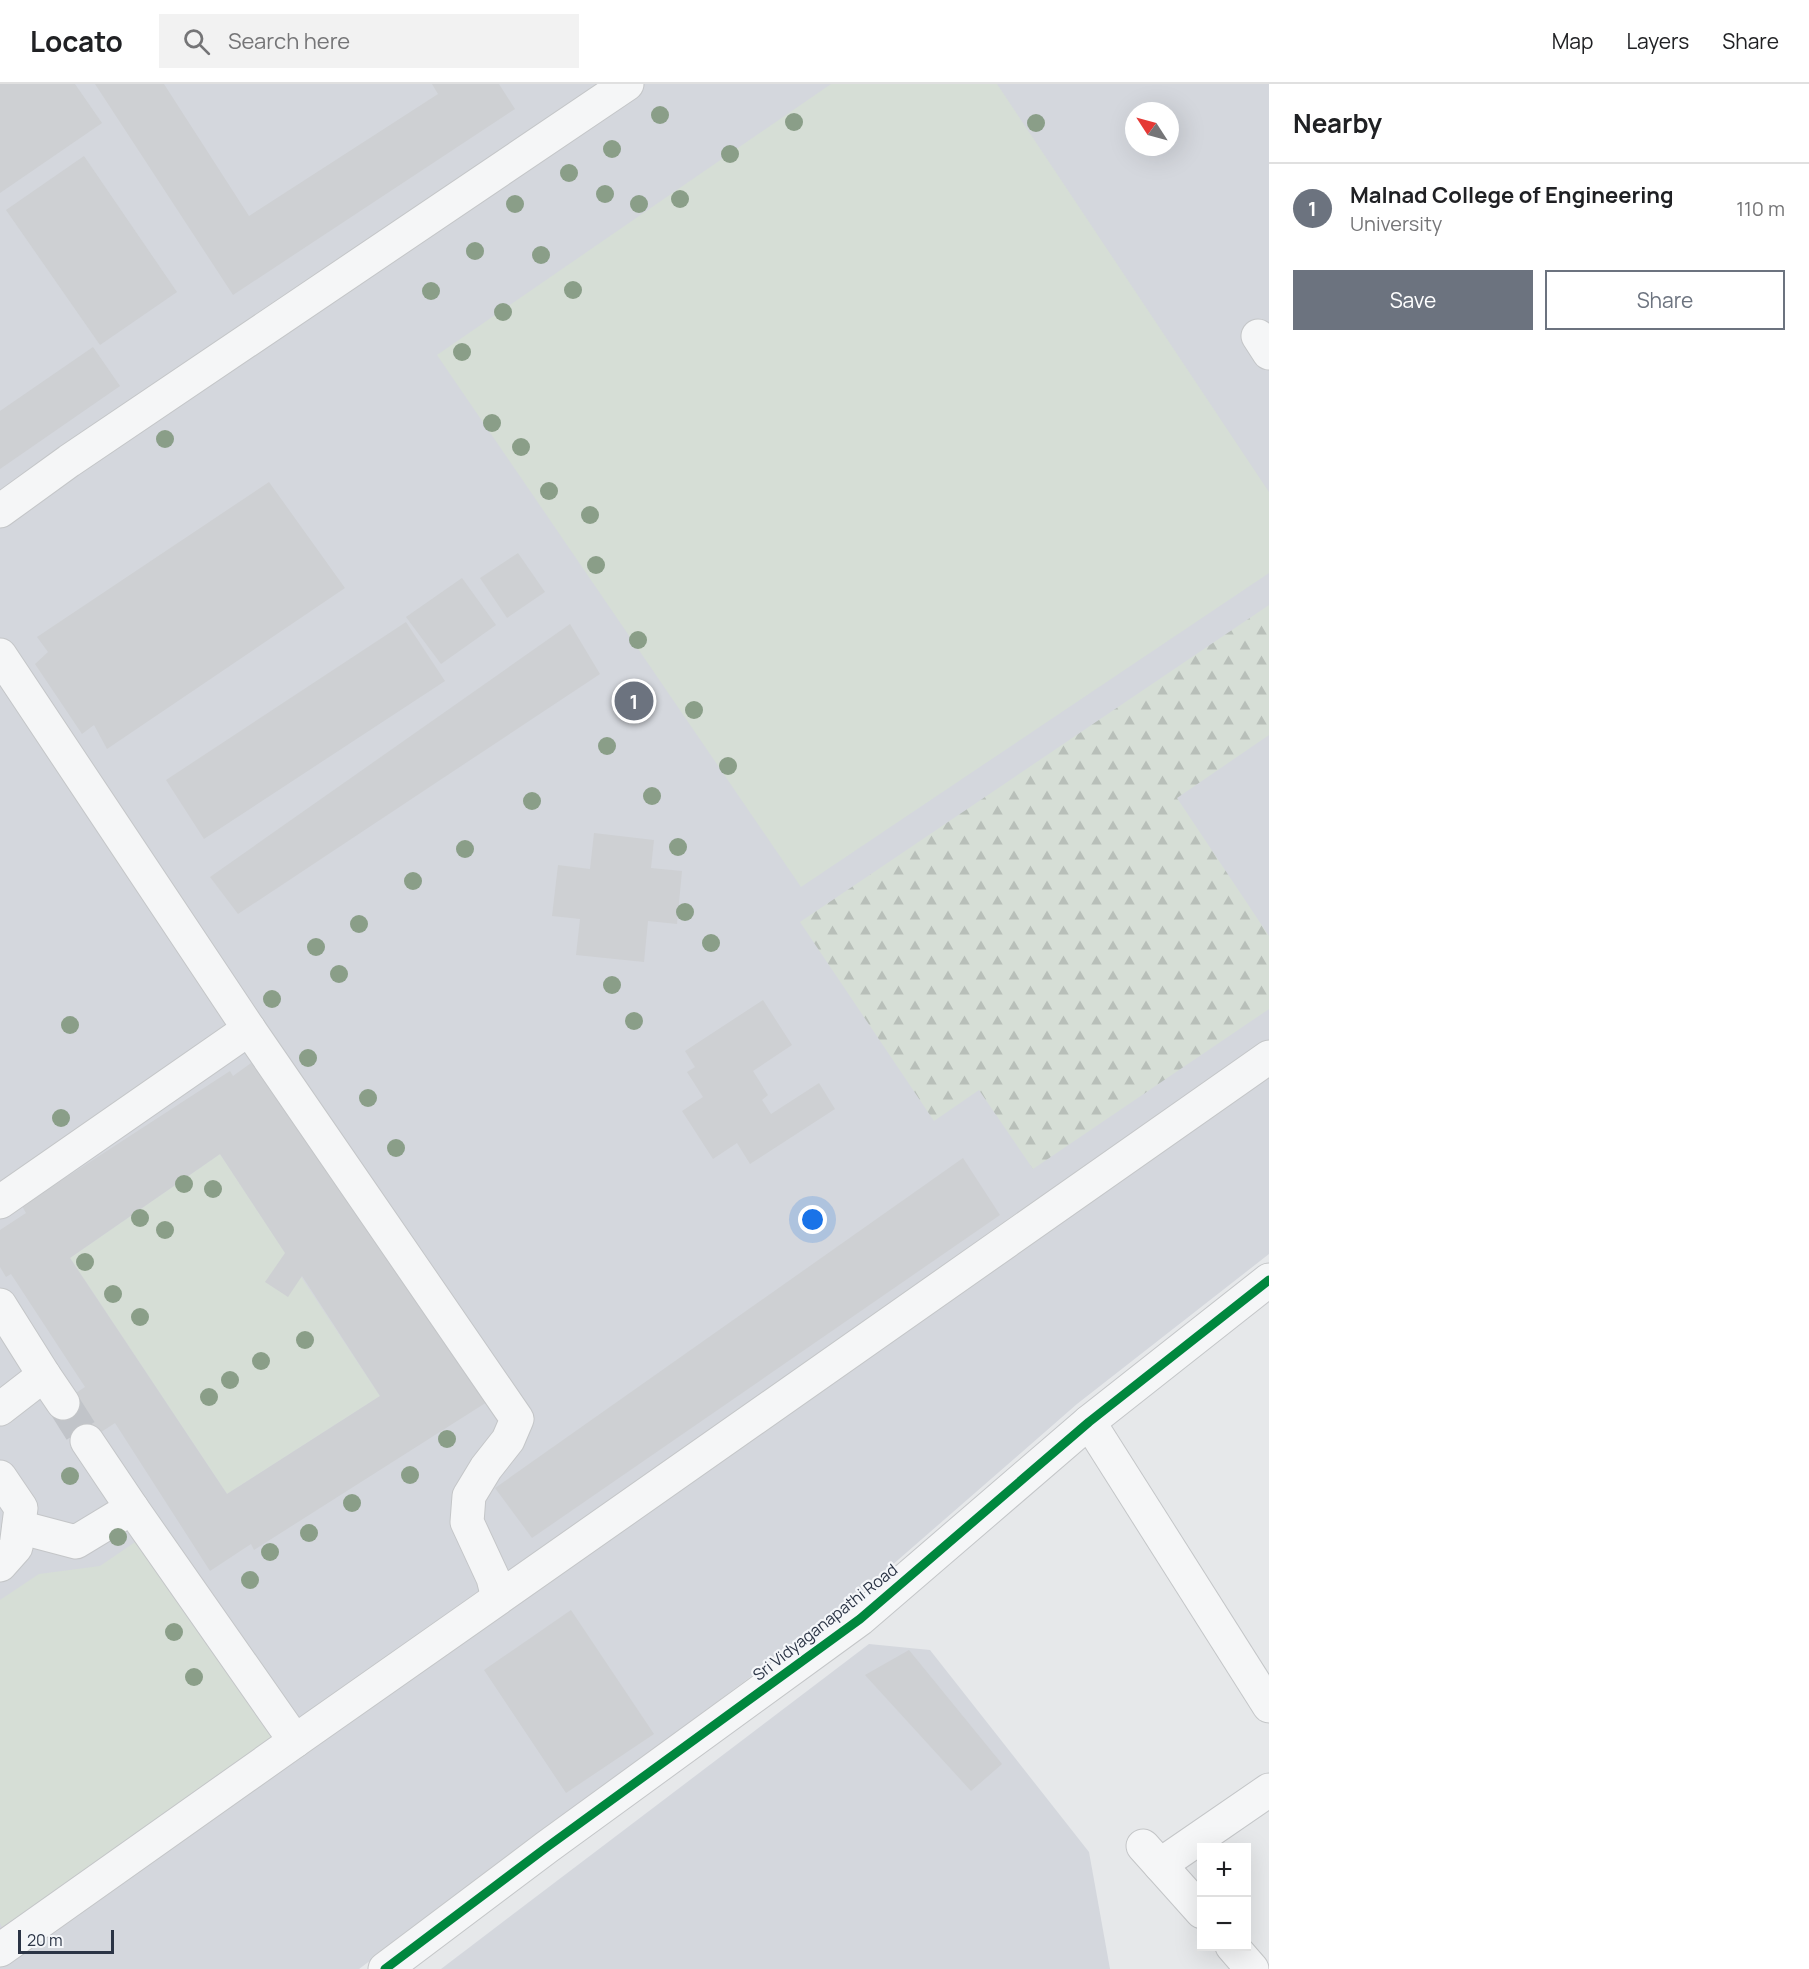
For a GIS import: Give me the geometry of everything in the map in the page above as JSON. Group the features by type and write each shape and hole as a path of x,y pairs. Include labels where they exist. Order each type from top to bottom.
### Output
{"street":[{"path":"0,511 69,461 613,88"},
{"path":"0,655 249,1029 517,1419 508,1440 486,1468 469,1496 467,1522 493,1578 498,1598"},
{"path":"0,1202 249,1029"},
{"path":"0,1950 1269,1057"},
{"name":"Sri Vidyaganapathi Road","path":"385,1969 547,1847 860,1619 1089,1422 1269,1281"},
{"path":"0,1305 63,1403"},
{"path":"0,1409 44,1375"},
{"path":"1089,1422 1269,1706"},
{"path":"87,1441 295,1741"},
{"path":"0,1477 21,1508 16,1546 0,1565"},
{"path":"19,1527 76,1542 132,1508"},
{"path":"1197,1907 1151,1856 1269,1790"},
{"path":"1236,1951 1252,1969"}],"shaded area":[{"path":"0,84 1269,84 1269,1254 1077,1404 844,1607 359,1969 0,1969"},
{"path":"869,1644 930,1650 1089,1852 1110,1969 441,1969"}],"green space":[{"path":"831,84 997,84 1269,492 1269,573 801,887 437,355"},
{"path":"1269,605 1269,735 1177,798 1269,936 1269,1009 1033,1169 979,1090 934,1121 800,922"},
{"path":"220,1154 380,1396 227,1494 70,1258"},
{"path":"141,1538 279,1740 2,1927 0,1923 0,1600 39,1574 100,1566"}],"building":[{"path":"0,84 75,84 102,123 0,193"},
{"path":"95,84 164,84 249,216 438,94 432,84 499,84 515,109 233,295"},
{"path":"84,156 177,292 100,345 6,210"},
{"path":"93,347 120,386 0,469 0,411"},
{"path":"269,482 345,588 107,749 94,725 82,734 35,664 48,652 37,637"},
{"path":"518,553 545,592 507,618 480,578"},
{"path":"462,578 496,625 441,664 406,617"},
{"path":"406,622 445,681 204,839 166,780"},
{"path":"570,624 600,674 238,914 210,877"},
{"path":"594,833 654,840 651,868 682,871 677,924 648,921 644,962 576,955 580,919 552,916 558,865 590,869"},
{"path":"763,1000 792,1045 753,1071 768,1095 762,1100 771,1114 819,1083 835,1109 750,1164 737,1143 713,1159 682,1111 703,1097 687,1072 695,1067 685,1051"},
{"path":"258,1058 487,1402 254,1550 251,1544 210,1571 115,1423 78,1447 53,1408 85,1387 11,1274 6,1277 0,1267 0,1230 26,1213 22,1206 230,1071 233,1076","holes":["220,1154 285,1253 265,1282 288,1297 302,1276 380,1396 227,1494 70,1258"]},
{"path":"963,1158 1000,1215 532,1538 495,1488"},
{"path":"571,1610 654,1734 566,1793 484,1670"},
{"path":"909,1650 1002,1764 971,1791 865,1675"}],"tunnel":[{"path":"63,1403 87,1441"}],"cycle path":[{"path":"385,1969 547,1847 860,1619 1089,1422 1269,1280"}],"place":[{"name":"Malnad College of Engineering","path":"634,701"}]}
